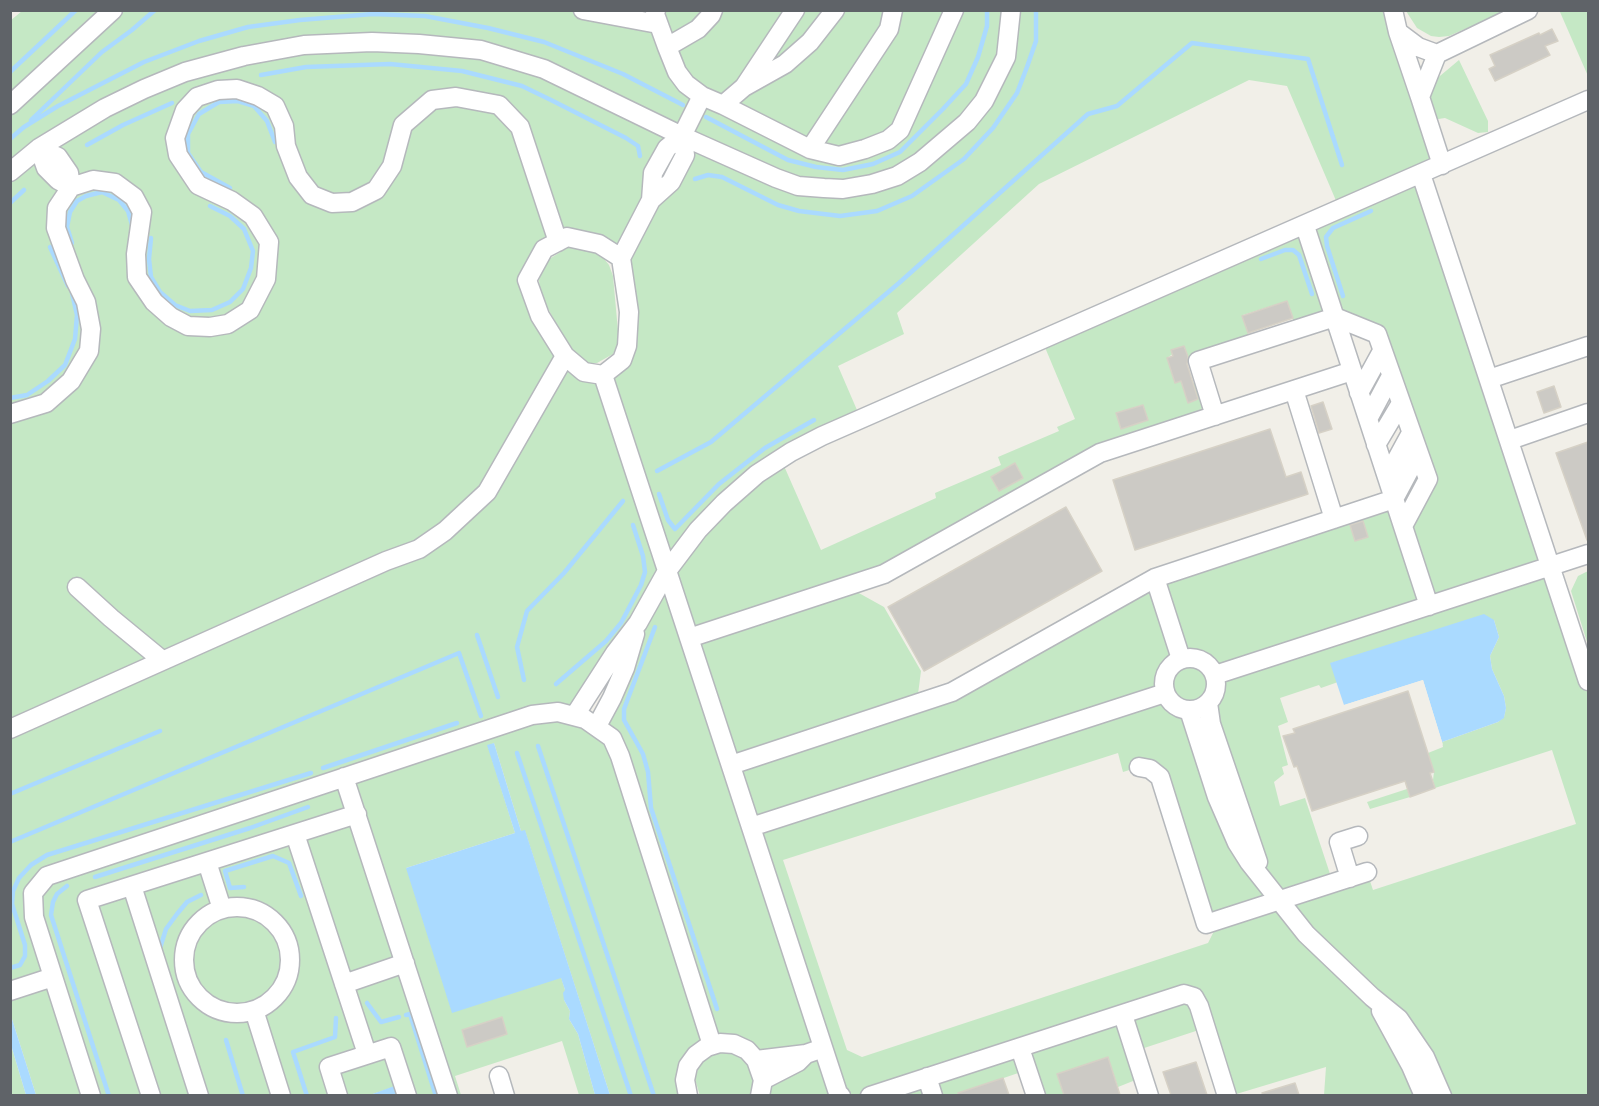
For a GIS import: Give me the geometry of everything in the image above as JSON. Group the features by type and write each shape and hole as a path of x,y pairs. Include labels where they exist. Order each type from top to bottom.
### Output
{"lane":[{"path":"10,105 113,10"},
{"path":"583,10 657,17 677,72 686,84 702,96 810,149 839,156 888,140 900,130 954,10"},
{"path":"667,47 698,29 713,10"},
{"path":"723,105 744,87 785,64 810,42 835,10"},
{"path":"810,149 889,29 893,10"},
{"path":"10,172 39,148 105,108 185,72 243,56 304,45 372,42 419,44 481,51 544,69 682,136 776,178 798,186 843,189 872,184 897,176 920,162 967,122 984,100 1006,57 1011,10"},
{"path":"1393,10 1398,32 1442,165"},
{"path":"1420,97 1437,54 1528,10"},
{"path":"744,87 794,11"},
{"path":"1398,32 1418,47 1437,54"},
{"path":"71,186 93,180 115,183 134,197 142,212 136,254 137,277 154,302 171,317 188,326 210,327 228,324 249,310 266,279 269,242 253,216 232,201 198,185 178,155 175,138 185,110 197,97 218,90 237,89 258,96 275,106 284,126 286,146 298,177 312,195 332,203 352,202 376,190 392,166 403,125 432,100 456,98 499,105 520,127 558,242"},
{"path":"621,258 599,244 567,237 544,249 527,280 540,316 565,356 584,372 603,375 622,360 627,346 629,312 621,258 651,200 653,174 667,148 682,136 702,96"},
{"path":"575,715 615,653 638,623 667,571 698,530 757,474 791,452 831,432 1588,100"},
{"path":"10,414 46,403 71,381 89,351 92,329 86,302 75,280 56,228 57,208 71,186 69,173 58,157 39,148"},
{"path":"1421,174 1588,681"},
{"path":"1305,226 1430,606"},
{"path":"1215,416 1197,361 1335,317 1377,334 1428,479 1403,526"},
{"path":"1489,379 1588,346"},
{"path":"1359,393 1382,351"},
{"path":"10,729 386,561 419,549 445,531 487,492 565,356"},
{"path":"689,638 884,574 904,565 1100,453 1352,371"},
{"path":"603,375 751,827 815,1051 838,1094 841,1095"},
{"path":"1368,419 1391,376"},
{"path":"1294,390 1334,519"},
{"path":"1376,445 1401,403"},
{"path":"1510,440 1588,412"},
{"path":"1387,477 1411,432"},
{"path":"731,765 952,692 1155,578 1394,499 1418,454"},
{"path":"1215,675 1588,554"},
{"path":"1155,578 1181,659"},
{"path":"77,586 111,618 162,660"},
{"path":"597,726 625,668 638,623"},
{"path":"1191,657 1202,660 1215,675 1214,695 1208,703 1199,708 1189,710 1175,705 1165,693 1166,673 1173,664 1181,659 1191,657"},
{"path":"751,827 1165,693"},
{"path":"1208,703 1211,724 1242,820 1256,855 1261,876"},
{"path":"1189,710 1220,807 1237,843 1306,934 1372,997 1400,1019 1425,1057 1442,1095"},
{"path":"92,1095 34,917 33,893 47,876 532,715 558,712 575,715 597,726 612,738 620,756 712,1045"},
{"path":"1138,767 1150,769 1160,777 1206,924 1358,875 1340,842 1358,836"},
{"path":"344,777 448,1095"},
{"path":"151,1095 87,900 357,814"},
{"path":"295,834 367,1054"},
{"path":"207,862 222,909"},
{"path":"132,886 199,1095"},
{"path":"237,906 258,911 276,923 287,942 290,964 284,986 269,1002 254,1010 237,1013 214,1008 195,994 185,973 184,950 192,931 207,916 222,909 237,906"},
{"path":"344,984 405,963"},
{"path":"10,991 53,977"},
{"path":"870,1095 1184,994 1194,997 1199,1006 1227,1095"},
{"path":"1372,997 1411,1065 1424,1095"},
{"path":"254,1010 281,1095"},
{"path":"1123,1015 1149,1095"},
{"path":"688,1095 685,1080 688,1066 696,1055 712,1045 734,1044 747,1050 756,1060 761,1088 815,1051"},
{"path":"338,1095 329,1067 391,1047 407,1095"},
{"path":"1020,1048 1036,1095"},
{"path":"756,1060 815,1051"},
{"path":"499,1076 505,1095"},
{"path":"927,1077 933,1095"}],"green space":[{"path":"1563,10 1588,11 1588,76 1560,12"},
{"path":"22,11 1393,11 1442,165 1422,174 1588,681 1588,1095 1324,1095 1326,1067 1233,1095 1205,1028 1135,1051 1143,1077 1118,1087 1108,1057 1057,1074 1064,1095 1036,1095 1027,1070 954,1095 760,1095 756,1060 734,1044 696,1055 688,1095 610,1095 525,831 521,831 494,743 488,746 515,833 406,868 561,977 565,990 564,1000 570,1011 569,1019 578,1034 595,1095 579,1095 562,1041 455,1076 461,1095 413,1095 408,1082 367,1096 36,1095 11,1016 10,21","holes":["1249,80 1287,86 1340,210 1044,345 1075,419 1057,427 1059,431 998,457 1001,465 935,493 936,498 821,550 777,450 857,410 838,366 904,334 897,313 1039,184","682,136 671,182 651,199 653,173","567,237 621,259 622,360 584,372 527,280","1287,301 1296,329 1335,317 1377,335 1428,479 1403,525 1394,499 1155,578 917,702 921,671 884,607 848,587 1100,453 1215,416 1198,361 1251,344 1243,315","1184,346 1196,382 1183,386 1181,381 1175,383 1167,358","1142,405 1147,420 1121,429 1116,413","1015,463 1023,478 999,491 991,477","1362,520 1368,537 1355,541 1350,524","1494,620 1499,637 1490,656 1492,669 1504,696 1506,708 1504,717 1498,722 1442,742 1443,747 1428,753 1434,772 1435,788 1552,750 1576,824 1373,890 1367,872 1333,883 1305,798 1280,806 1274,782 1284,774 1282,767 1288,765 1278,726 1288,722 1280,698 1319,685 1321,688 1338,682 1331,663","638,625 597,725 575,714","1191,657 1201,660 1210,666 1215,675 1214,695 1208,703 1199,708 1189,710 1179,707 1165,693 1166,672 1181,659","1118,753 1123,772 1139,767 1160,777 1215,929 1208,943 862,1057 847,1050 783,860","502,1018 507,1034 467,1047"]},
{"path":"1406,11 1506,11 1449,36 1439,37 1431,36 1417,28"},
{"path":"1459,60 1488,121 1488,132 1478,133 1445,118 1432,120 1428,101 1434,81"},
{"path":"579,247 601,255 609,265 613,276 619,342 613,354 597,363 588,363 573,354 540,294 539,280 546,261 567,248"},
{"path":"1588,571 1588,645 1571,591 1578,576"},
{"path":"1190,665 1202,671 1208,683 1202,695 1190,701 1178,695 1172,683 1178,671"},
{"path":"1407,789 1410,797 1370,809 1367,802"},
{"path":"11,1045 26,1095 11,1095"},
{"path":"728,1051 747,1060 755,1078 751,1095 700,1096 695,1079 699,1066 709,1056"}],"water":[{"path":"1484,614 1494,620 1499,637 1490,656 1492,669 1504,696 1506,708 1504,718 1498,722 1442,742 1423,680 1344,705 1330,663"},
{"path":"494,743 521,831 525,830 610,1095 595,1095 578,1034 569,1019 570,1011 564,1000 565,990 561,978 452,1013 406,868 515,833 487,745"},
{"path":"10,1016 36,1095 26,1095 11,1045"},
{"path":"408,1081 413,1096 367,1096"}],"pier":[{"path":"1423,680 1443,745 1439,743 1421,683 1345,707 1344,705"}],"building":[{"path":"1552,29 1558,41 1545,46 1550,55 1495,81 1489,69 1495,66 1490,55"},
{"path":"1287,301 1293,318 1248,333 1242,316"},
{"path":"1184,346 1198,399 1188,403 1181,381 1175,383 1167,358 1173,356 1171,350"},
{"path":"1554,386 1561,407 1544,413 1537,392"},
{"path":"1323,402 1332,429 1319,433 1311,406"},
{"path":"1143,405 1148,420 1121,429 1116,413"},
{"path":"1270,429 1286,477 1301,472 1308,494 1135,550 1113,480"},
{"path":"1588,442 1588,540 1587,540 1556,453"},
{"path":"1015,463 1023,478 999,491 991,477"},
{"path":"1066,507 1102,571 924,671 888,607"},
{"path":"1363,521 1368,537 1355,541 1350,525"},
{"path":"1408,691 1434,772 1430,773 1435,788 1410,797 1405,781 1312,811 1297,766 1294,767 1283,736 1295,733 1293,729"},
{"path":"502,1017 507,1034 467,1047 462,1030"},
{"path":"1108,1057 1120,1095 1064,1095 1057,1074"},
{"path":"1196,1062 1207,1095 1171,1095 1163,1072"},
{"path":"1003,1078 1009,1095 958,1095 958,1093"},
{"path":"1295,1083 1299,1095 1263,1095 1262,1093"}],"waterway":[{"path":"10,72 76,10"},
{"path":"31,120 102,52 155,10"},
{"path":"706,117 788,160 816,167 843,170 873,164 900,152 966,84 978,57 987,26 987,10"},
{"path":"695,179 708,175 722,177 778,205 799,211 840,216 877,211 912,196 964,159 993,128 1017,93 1036,41 1036,10"},
{"path":"10,139 24,127 58,106 144,62 199,41 248,27 373,14 425,16 544,42 623,74 683,105"},
{"path":"657,471 711,442 899,283 1088,114 1117,106 1192,43 1308,59 1342,165"},
{"path":"261,75 306,67 390,64 462,71 522,86 626,138 638,146 640,156"},
{"path":"230,188 201,172 188,153 188,134 199,114 219,102 238,101 254,106 267,121 275,142"},
{"path":"87,145 123,125 172,103"},
{"path":"10,203 24,190"},
{"path":"72,243 67,227 70,212 77,201 86,196 102,192 119,200 128,211 132,225"},
{"path":"151,238 149,259 151,277 160,292 175,305 190,311 212,310 230,302 243,289 251,268 253,251 244,229 230,216 210,206"},
{"path":"1343,296 1326,237 1333,228 1371,211"},
{"path":"50,247 68,286"},
{"path":"1261,259 1285,250 1293,250 1299,255 1312,294"},
{"path":"10,398 27,395 48,381 65,365 75,339 77,315 72,293"},
{"path":"659,494 668,520 675,529 719,484 765,448 814,420"},
{"path":"524,680 517,647 527,611 564,573 623,501"},
{"path":"556,684 606,641 621,623 641,585 645,572 643,556 633,525"},
{"path":"655,627 624,709 624,720 643,754 648,772 651,808 717,1009"},
{"path":"477,635 498,697"},
{"path":"10,842 459,653 481,716"},
{"path":"323,768 457,723"},
{"path":"10,794 160,731"},
{"path":"538,746 654,1096"},
{"path":"517,753 631,1096"},
{"path":"10,968 20,965 25,956 25,945 12,904 13,891 19,878 31,865 47,855 311,773"},
{"path":"95,877 250,828 308,807"},
{"path":"244,887 230,888 225,871 273,856 289,863 301,896"},
{"path":"67,886 57,894 51,915 109,1096"},
{"path":"160,948 166,929 177,914 187,902 201,895"},
{"path":"367,1003 381,1022 399,1017"},
{"path":"406,1015 410,1014 436,1096"},
{"path":"307,1096 293,1052 335,1037 336,1018"},
{"path":"226,1040 243,1096"}]}
